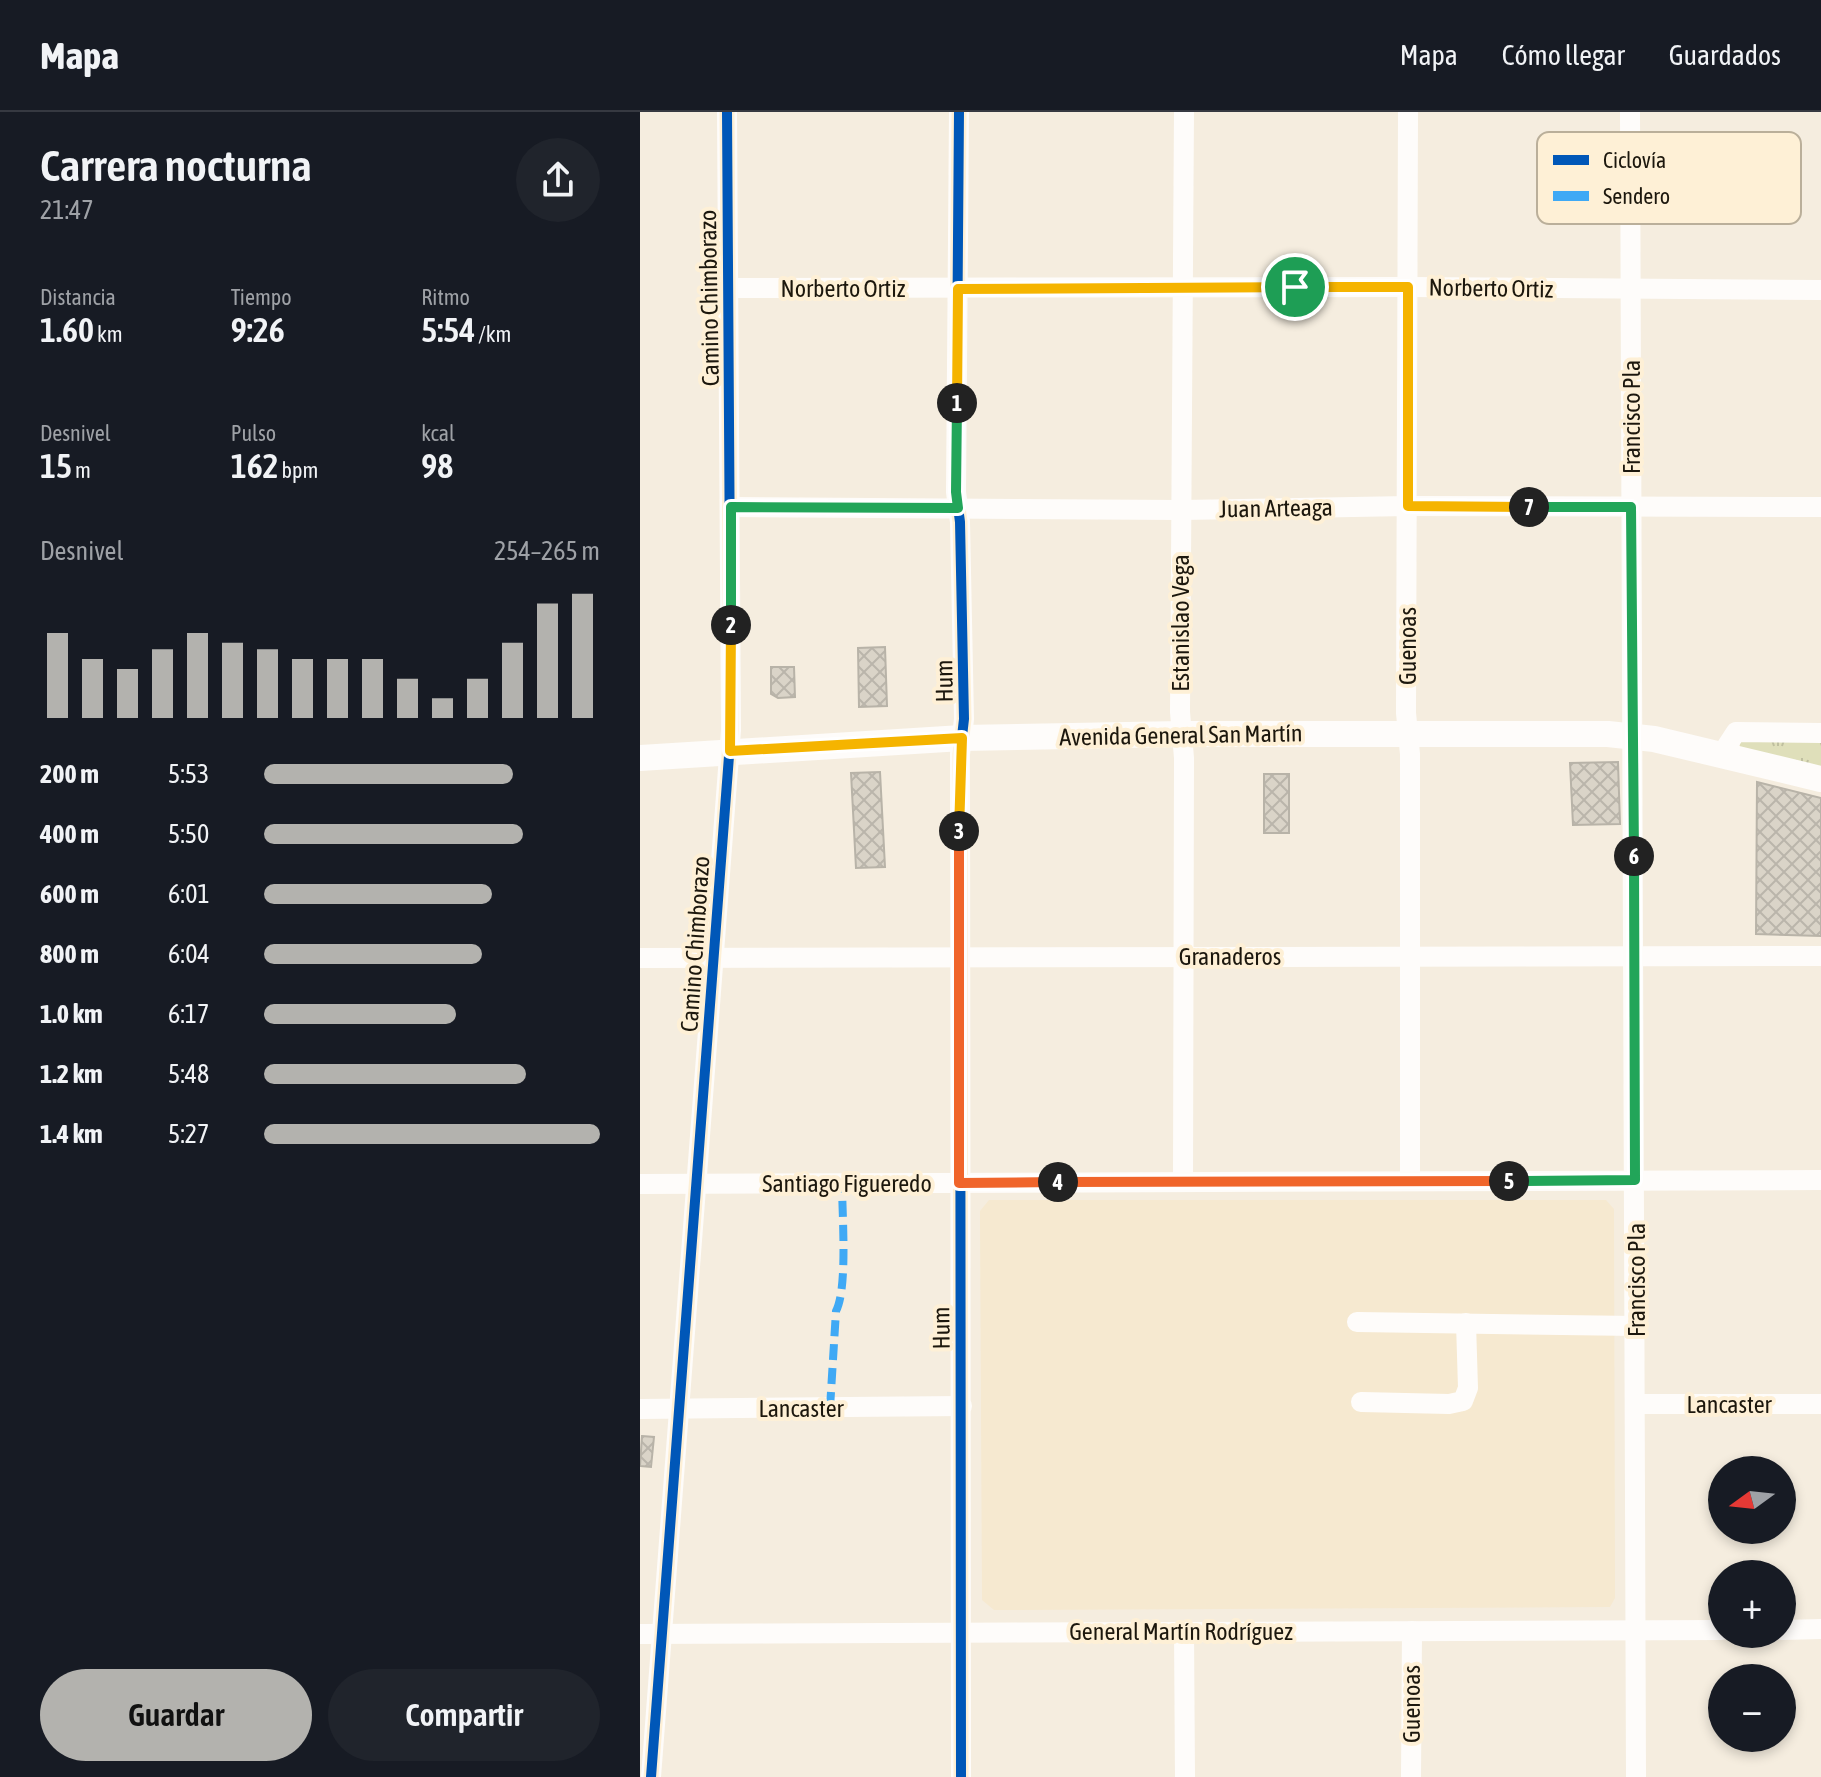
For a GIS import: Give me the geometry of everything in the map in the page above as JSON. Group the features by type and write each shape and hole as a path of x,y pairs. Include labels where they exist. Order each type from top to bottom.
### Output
{"main road":[{"name":"Avenida General San Martín","path":"640,758 962,738 1182,734 1608,734 1633,736 1821,779"}],"street":[{"name":"Camino Chimborazo","path":"651,1777 730,751 727,112"},
{"name":"Hum","path":"959,112 956,492 964,704 959,956 961,1777"},
{"name":"Estanislao Vega","path":"1183,1182 1184,758 1180,712 1184,112"},
{"name":"Guenoas","path":"1408,112 1406,713 1410,1181"},
{"name":"Francisco Pla","path":"1630,112 1630,132"},
{"name":"Francisco Pla","path":"1631,224 1636,1777"},
{"name":"Norberto Ortiz","path":"729,288 1821,290"},
{"name":"Juan Arteaga","path":"731,507 1181,510 1408,506 1821,507"},
{"path":"1721,755 1736,732 1821,733"},
{"name":"Granaderos","path":"640,958 1821,956"},
{"name":"Santiago Figueredo","path":"640,1184 1821,1180"},
{"path":"1357,1322 1636,1326"},
{"path":"1361,1402 1449,1404 1463,1401 1468,1388 1466,1323"},
{"name":"Lancaster","path":"1637,1404 1821,1404"},
{"name":"Lancaster","path":"640,1409 962,1406"},
{"path":"1796,1630 1821,1629"},
{"name":"General Martín Rodríguez","path":"640,1634 1708,1630"},
{"path":"1184,1631 1185,1777"},
{"name":"Guenoas","path":"1411,1777 1412,1631"}],"shaded area":[{"path":"989,1200 1606,1200 1614,1209 1615,1598 1610,1607 994,1610 982,1600 980,1211"}],"green space":[{"path":"1740,740 1821,740 1821,768 1740,748"}],"building":[{"path":"885,647 887,706 859,707 858,648"},
{"path":"771,667 794,667 795,697 778,698 771,694"},
{"path":"1618,762 1620,824 1573,825 1570,763"},
{"path":"880,772 885,867 856,868 851,773"},
{"path":"1264,774 1289,774 1289,833 1264,833"},
{"path":"1757,782 1821,798 1821,936 1756,934"},
{"path":"642,1436 654,1437 651,1467 640,1466"}],"marked path":[{"path":"830,1408 836,1311 843,1268 842,1183"}],"cycle path":[{"path":"651,1777 731,730 727,112"},
{"path":"959,112 956,492 960,522 964,719 960,754 961,1777"}],"route":[{"path":"1295,287 1408,287 1408,506 1631,507 1635,1180 959,1183 962,738 730,751 731,507 958,508 958,289 1295,287"}]}
